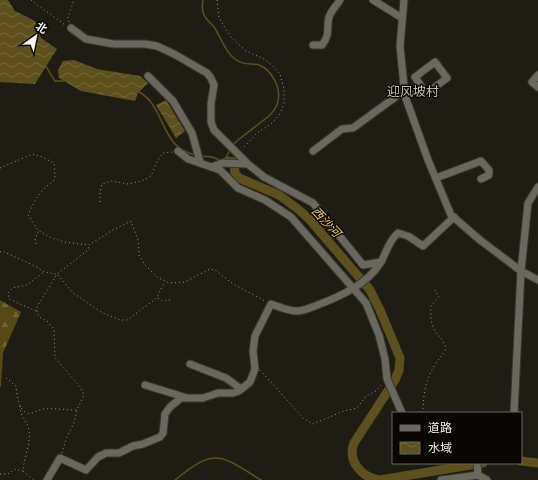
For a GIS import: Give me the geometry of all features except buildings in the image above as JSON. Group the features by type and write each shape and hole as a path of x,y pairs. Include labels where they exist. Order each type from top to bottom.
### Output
{"street":[{"path":"313,45 322,45 326,39 329,31 330,16 340,0"},
{"path":"373,0 402,18"},
{"path":"404,0 400,46 405,93 451,215 521,272 538,280"},
{"path":"71,28 86,39 114,44 145,44 157,46 207,73 214,85 211,104 211,122 214,130 238,153 247,164 264,177 313,203 363,265 381,262"},
{"path":"435,62 447,78 427,93 421,86 415,77 435,62"},
{"path":"538,75 532,82 538,87"},
{"path":"148,76 173,101 192,133 200,162"},
{"path":"313,151 342,129 352,128 405,93 421,86"},
{"path":"178,151 188,159 220,170 238,188 265,200 291,217 355,287 366,303 379,334 385,359 387,379 396,396 402,412"},
{"path":"436,178 481,161 489,170 489,175 481,179"},
{"path":"212,167 222,163 247,164"},
{"path":"514,412 521,272 528,203 538,187"},
{"path":"145,385 184,397 203,398 218,393 234,393 250,382 255,369 253,351 255,336 271,304 286,310 302,310 322,304 355,287 369,275 381,262 386,248 392,238 398,233 408,236 422,246 454,217"},
{"path":"190,364 226,378 241,389"},
{"path":"47,480 60,458 86,470 98,457 106,453 119,453 134,446 157,440 162,435 164,418 167,410 178,399 184,397"},
{"path":"477,464 478,474"},
{"path":"441,480 478,474 487,480"}],"path":[{"path":"31,0 71,28"},
{"path":"71,28 68,17 74,0"},
{"path":"216,0 219,18 231,37 242,48 264,59 277,70 282,79 284,89 284,104 280,114 272,123 253,137 238,153"},
{"path":"100,202 102,184 111,181 128,184 142,182 151,176 163,153 178,151"},
{"path":"0,168 33,154 54,163 56,175 54,182 41,191 28,215 40,231 49,237 64,242 90,245"},
{"path":"36,312 37,307 57,274 88,250 90,245 111,231 131,221 138,240 140,254 145,265 157,277 169,283 184,282 210,269 215,270 233,284 271,304"},
{"path":"36,244 36,236 40,231"},
{"path":"0,252 2,251 11,255 44,272 57,274 73,293 101,312 120,320 127,320 157,298 166,282"},
{"path":"44,272 27,285 12,288 8,294 9,299 36,312 38,317 47,321 54,329 55,358 82,388 84,395 77,410 74,423 66,439 60,458"},
{"path":"423,412 423,396 428,378 436,362 446,349 441,336 434,330 433,326 431,306 439,297 434,288"},
{"path":"157,298 163,301 172,300"},
{"path":"254,364 303,418 313,424 344,411 358,408 366,396 376,391 387,379"},
{"path":"6,378 16,386 20,414 29,428 30,443 24,462 24,471"},
{"path":"20,406 26,412 31,413 46,409 77,410"},
{"path":"0,474 8,474 15,469 24,471 34,480"}],"green space":[{"path":"0,300 21,312 3,353 1,387 0,387"}],"water":[{"path":"0,0 8,0 15,11 35,21 41,38 57,49 35,84 0,82"},
{"path":"74,60 97,69 140,76 148,83 138,93 135,101 81,91 59,78 58,70 63,61"},
{"path":"166,100 185,131 176,138 156,105"}],"waterway":[{"path":"203,0 203,13 214,27 230,55 240,62 257,64 264,67 272,75 277,85 279,96 276,107 272,113 233,145"},
{"name":"西沙河","path":"45,65 55,81 64,81"},
{"name":"西沙河","path":"139,92 151,102 174,143 178,147 195,155"},
{"path":"224,161 230,150"},
{"name":"西沙河","path":"201,156 212,157 220,160"},
{"name":"西沙河","path":"227,161 234,162 235,173 239,178 279,195 310,220 370,290 380,310 400,358 399,370 395,380 354,443 352,450 354,462 358,468 367,476 380,480 477,464"},
{"path":"175,480 197,464 216,458 232,463 261,480"},
{"name":"西沙河","path":"522,461 538,463"}],"district":[{"name":"迎风坡村","path":"413,91"}]}
